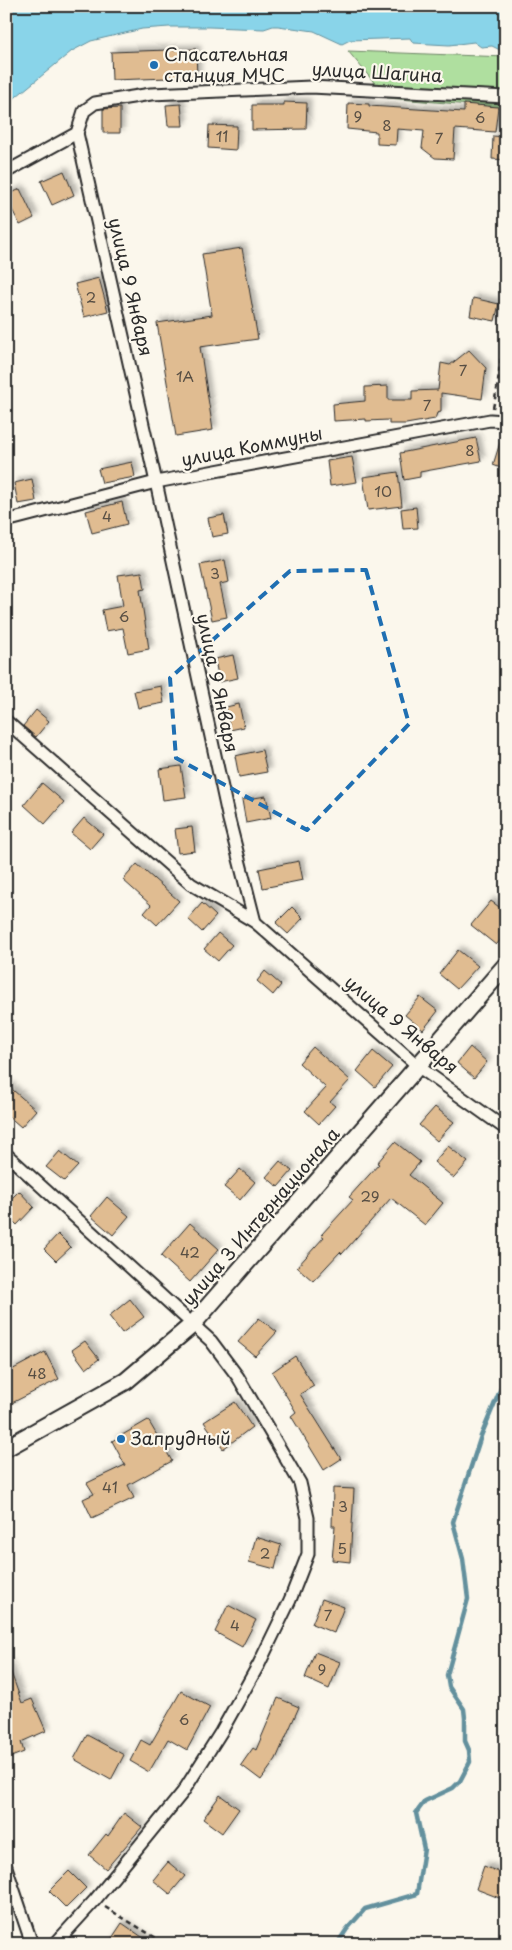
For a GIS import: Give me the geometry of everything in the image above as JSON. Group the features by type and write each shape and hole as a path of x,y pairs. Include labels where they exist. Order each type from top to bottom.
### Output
{"street":[{"name":"улица Шагина","path":"77,133 84,111 95,103 151,94 311,87 506,97"},
{"path":"6,172 77,133"},
{"name":"улица 9 Января","path":"77,133 156,482 228,820 255,922 419,1067 506,1129"},
{"name":"улица Коммуны","path":"6,521 156,482 490,420 506,421"},
{"path":"6,722 191,884 255,922"},
{"name":"улица 3 Интернационала","path":"6,1448 126,1381 192,1325 506,966"},
{"path":"6,1154 211,1341 238,1377 300,1483 308,1518 308,1554 290,1600 259,1664 221,1732 183,1792 95,1900 55,1944"},
{"path":"6,1867 32,1944"}],"path":[{"path":"490,420 497,389 506,317"},
{"path":"95,1900 166,1944"}],"highlighted area":[{"path":"366,570 409,724 307,830 176,758 170,678 290,571"}],"green space":[{"path":"348,51 506,57 506,108 387,98"}],"water":[{"path":"6,6 506,6 506,44 501,45 500,50 492,46 481,47 474,42 449,45 413,43 410,38 350,40 342,44 314,31 278,26 264,29 169,27 142,29 91,41 72,51 6,105"}],"building":[{"name":"Спасательная станция МЧС","path":"196,49 197,77 112,80 111,52"},
{"path":"284,102 307,103 306,129 252,130 252,105 284,105"},
{"path":"348,103 464,112 464,104 498,107 495,132 455,129 453,159 435,158 422,148 424,131 397,129 396,145 377,144 377,132 347,129"},
{"path":"181,104 183,126 168,126 166,105"},
{"path":"120,108 120,133 103,133 103,109"},
{"path":"209,125 237,126 236,150 208,148"},
{"path":"493,136 506,137 506,160 492,159"},
{"path":"64,171 74,195 52,205 41,181"},
{"path":"20,189 34,218 20,225 6,196"},
{"path":"242,248 258,339 200,347 213,430 176,436 157,323 212,315 202,254"},
{"path":"99,278 108,311 84,317 75,284"},
{"path":"473,298 499,304 495,321 470,316"},
{"path":"469,350 486,368 482,399 441,393 441,412 437,413 435,419 406,424 389,424 389,420 366,421 366,419 334,421 333,404 365,401 365,387 388,386 388,400 412,400 412,391 438,390 441,363 450,365"},
{"path":"503,433 506,433 506,470 493,465"},
{"path":"476,438 481,461 420,472 420,477 404,480 400,453"},
{"path":"352,457 357,482 330,486 327,461"},
{"path":"132,462 135,477 102,483 98,469"},
{"path":"398,472 402,506 368,510 363,477"},
{"path":"32,479 36,501 18,504 14,483"},
{"path":"122,502 127,524 92,533 86,511"},
{"path":"416,507 418,528 403,529 401,509"},
{"path":"224,515 228,534 212,537 208,518"},
{"path":"225,560 229,582 220,584 227,617 212,620 200,565"},
{"path":"142,572 145,589 140,590 149,649 128,653 123,628 106,631 102,610 123,606 118,575"},
{"path":"233,655 238,678 219,682 215,659"},
{"path":"161,686 164,703 138,708 134,691"},
{"path":"239,704 244,727 230,730 226,707"},
{"path":"36,710 49,721 36,737 23,726"},
{"path":"262,750 267,772 239,777 235,756"},
{"path":"181,766 186,797 163,800 159,769"},
{"path":"42,783 64,802 45,824 24,805"},
{"path":"266,796 271,818 246,823 242,800"},
{"path":"84,818 103,834 90,849 71,833"},
{"path":"192,827 195,851 178,853 175,829"},
{"path":"299,861 303,880 263,888 259,869"},
{"path":"137,864 179,901 157,925 144,913 151,905 123,880"},
{"path":"491,901 506,912 506,934 496,945 471,925"},
{"path":"202,903 216,916 202,932 188,919"},
{"path":"292,907 303,918 288,934 276,923"},
{"path":"218,933 232,945 218,961 204,949"},
{"path":"458,950 478,966 457,989 439,974"},
{"path":"265,971 281,985 273,995 257,981"},
{"path":"420,997 438,1011 423,1030 405,1015"},
{"path":"313,1047 350,1080 330,1102 335,1106 319,1124 305,1111 326,1088 299,1063"},
{"path":"470,1047 487,1062 474,1078 457,1063"},
{"path":"373,1051 392,1067 375,1087 357,1071"},
{"path":"6,1084 36,1110 21,1127 6,1114"},
{"path":"435,1107 454,1122 437,1141 419,1125"},
{"path":"395,1142 420,1162 409,1175 443,1203 425,1225 391,1198 342,1254 340,1252 313,1281 297,1267 324,1237 321,1235 353,1200 349,1197 379,1164 377,1163"},
{"path":"448,1146 468,1162 454,1178 434,1162"},
{"path":"60,1151 78,1166 64,1181 46,1167"},
{"path":"280,1161 292,1171 278,1187 266,1177"},
{"path":"240,1169 255,1182 240,1200 224,1187"},
{"path":"19,1191 34,1207 17,1225 6,1214 6,1204"},
{"path":"107,1197 129,1216 113,1235 91,1216"},
{"path":"190,1223 219,1249 190,1282 161,1256"},
{"path":"58,1234 71,1247 56,1261 44,1249"},
{"path":"130,1299 144,1317 122,1333 109,1316"},
{"path":"259,1318 277,1332 255,1356 238,1342"},
{"path":"85,1341 99,1359 86,1369 72,1350"},
{"path":"45,1352 59,1379 6,1406 6,1373"},
{"path":"295,1356 314,1386 300,1394 341,1459 324,1470 291,1416 296,1412 272,1372"},
{"path":"235,1402 252,1427 223,1449 204,1422"},
{"path":"148,1420 172,1461 128,1485 134,1498 92,1518 83,1499 94,1494 87,1483 125,1465 112,1441"},
{"path":"333,1488 354,1489 350,1562 332,1560 335,1526 332,1526"},
{"path":"256,1537 281,1545 275,1569 249,1562"},
{"path":"322,1599 344,1607 334,1633 312,1624"},
{"path":"228,1605 256,1620 242,1647 215,1632"},
{"path":"315,1652 340,1662 329,1689 305,1678"},
{"path":"6,1664 8,1664 22,1703 32,1699 46,1731 21,1742 24,1752 6,1759 6,1738 12,1736 6,1722"},
{"path":"181,1691 210,1707 187,1750 168,1739 149,1772 130,1761 141,1740 150,1745"},
{"path":"278,1698 299,1707 276,1759 261,1780 241,1765 253,1748 256,1750"},
{"path":"87,1735 124,1755 111,1780 74,1759"},
{"path":"220,1795 239,1809 222,1833 203,1819"},
{"path":"124,1813 142,1827 106,1869 89,1855 106,1834 108,1836"},
{"path":"168,1862 185,1876 170,1894 153,1880"},
{"path":"484,1866 506,1875 506,1888 502,1899 476,1889"},
{"path":"69,1871 86,1888 66,1908 49,1891"},
{"path":"122,1923 152,1944 108,1944"}],"waterway":[{"path":"337,1944 347,1929 365,1909 417,1894 424,1849 416,1813 425,1801 453,1788 460,1781 470,1762 469,1750 465,1741 464,1709 449,1687 447,1675 468,1599 463,1559 453,1522 481,1436 506,1376"}],"place":[{"name":"Спасательная станция МЧС","path":"154,65"},
{"name":"Запрудный","path":"121,1439"}]}
